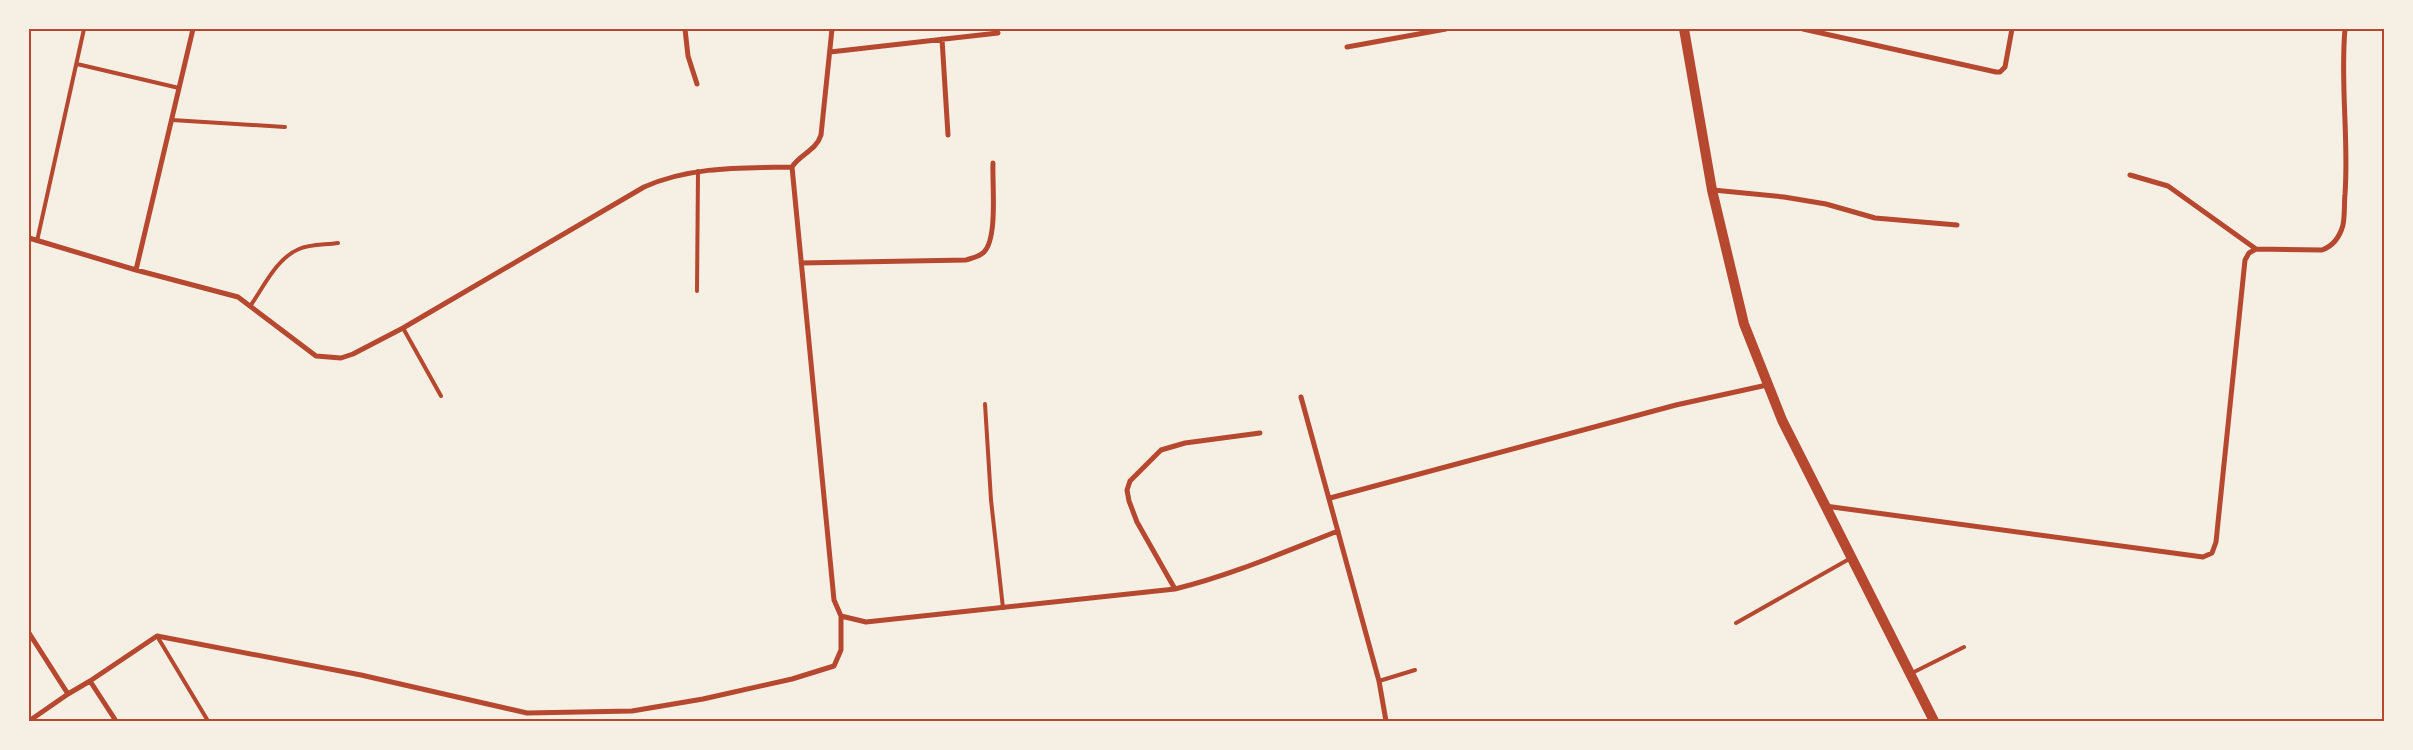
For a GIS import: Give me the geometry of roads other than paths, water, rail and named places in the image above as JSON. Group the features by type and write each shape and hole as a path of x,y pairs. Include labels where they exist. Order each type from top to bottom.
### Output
{"main road":[{"path":"1684,29 1712,190 1744,324 1782,420 1851,558 1912,673 1934,721"}],"street":[{"path":"136,270 193,29"},
{"path":"685,29 688,56 696,84"},
{"path":"29,721 157,636 361,675 527,713 632,711 703,699 820,672 834,666 841,650 841,616 834,600 792,167 795,162 818,144 832,29"},
{"path":"1347,48 1446,29"},
{"path":"1803,29 1996,72 2000,72 2005,67 2012,29"},
{"path":"1825,506 2206,556 2212,553 2216,542 2245,260 2256,249 2322,250 2333,244 2342,225 2346,168 2342,65 2345,29"},
{"path":"830,52 998,33"},
{"path":"942,39 948,135"},
{"path":"801,263 966,260 976,257 984,252 992,232 992,163"},
{"path":"29,238 136,270 224,292 251,305 316,356 328,359 341,358 353,354 402,328 644,187 662,179 698,171 792,167"},
{"path":"2130,175 2168,186 2256,249"},
{"path":"1712,190 1784,197 1826,204 1875,218 1957,225"},
{"path":"1330,498 1676,405 1769,389"},
{"path":"1301,397 1379,681 1386,721"},
{"path":"1175,589 1137,522 1127,490 1130,481 1161,450 1185,443 1260,433"},
{"path":"841,616 866,622 1175,589 1214,580 1338,531"},
{"path":"29,633 68,694"},
{"path":"90,681 116,721"}],"lane":[{"path":"37,241 84,29"},
{"path":"76,64 179,88"},
{"path":"172,120 285,127"},
{"path":"697,291 698,171"},
{"path":"251,305 281,262 291,254 300,248 338,243"},
{"path":"402,328 442,396"},
{"path":"984,404 1002,608"},
{"path":"1736,622 1851,558"},
{"path":"157,636 208,721"},
{"path":"1912,673 1964,647"},
{"path":"1379,681 1415,670"}]}
